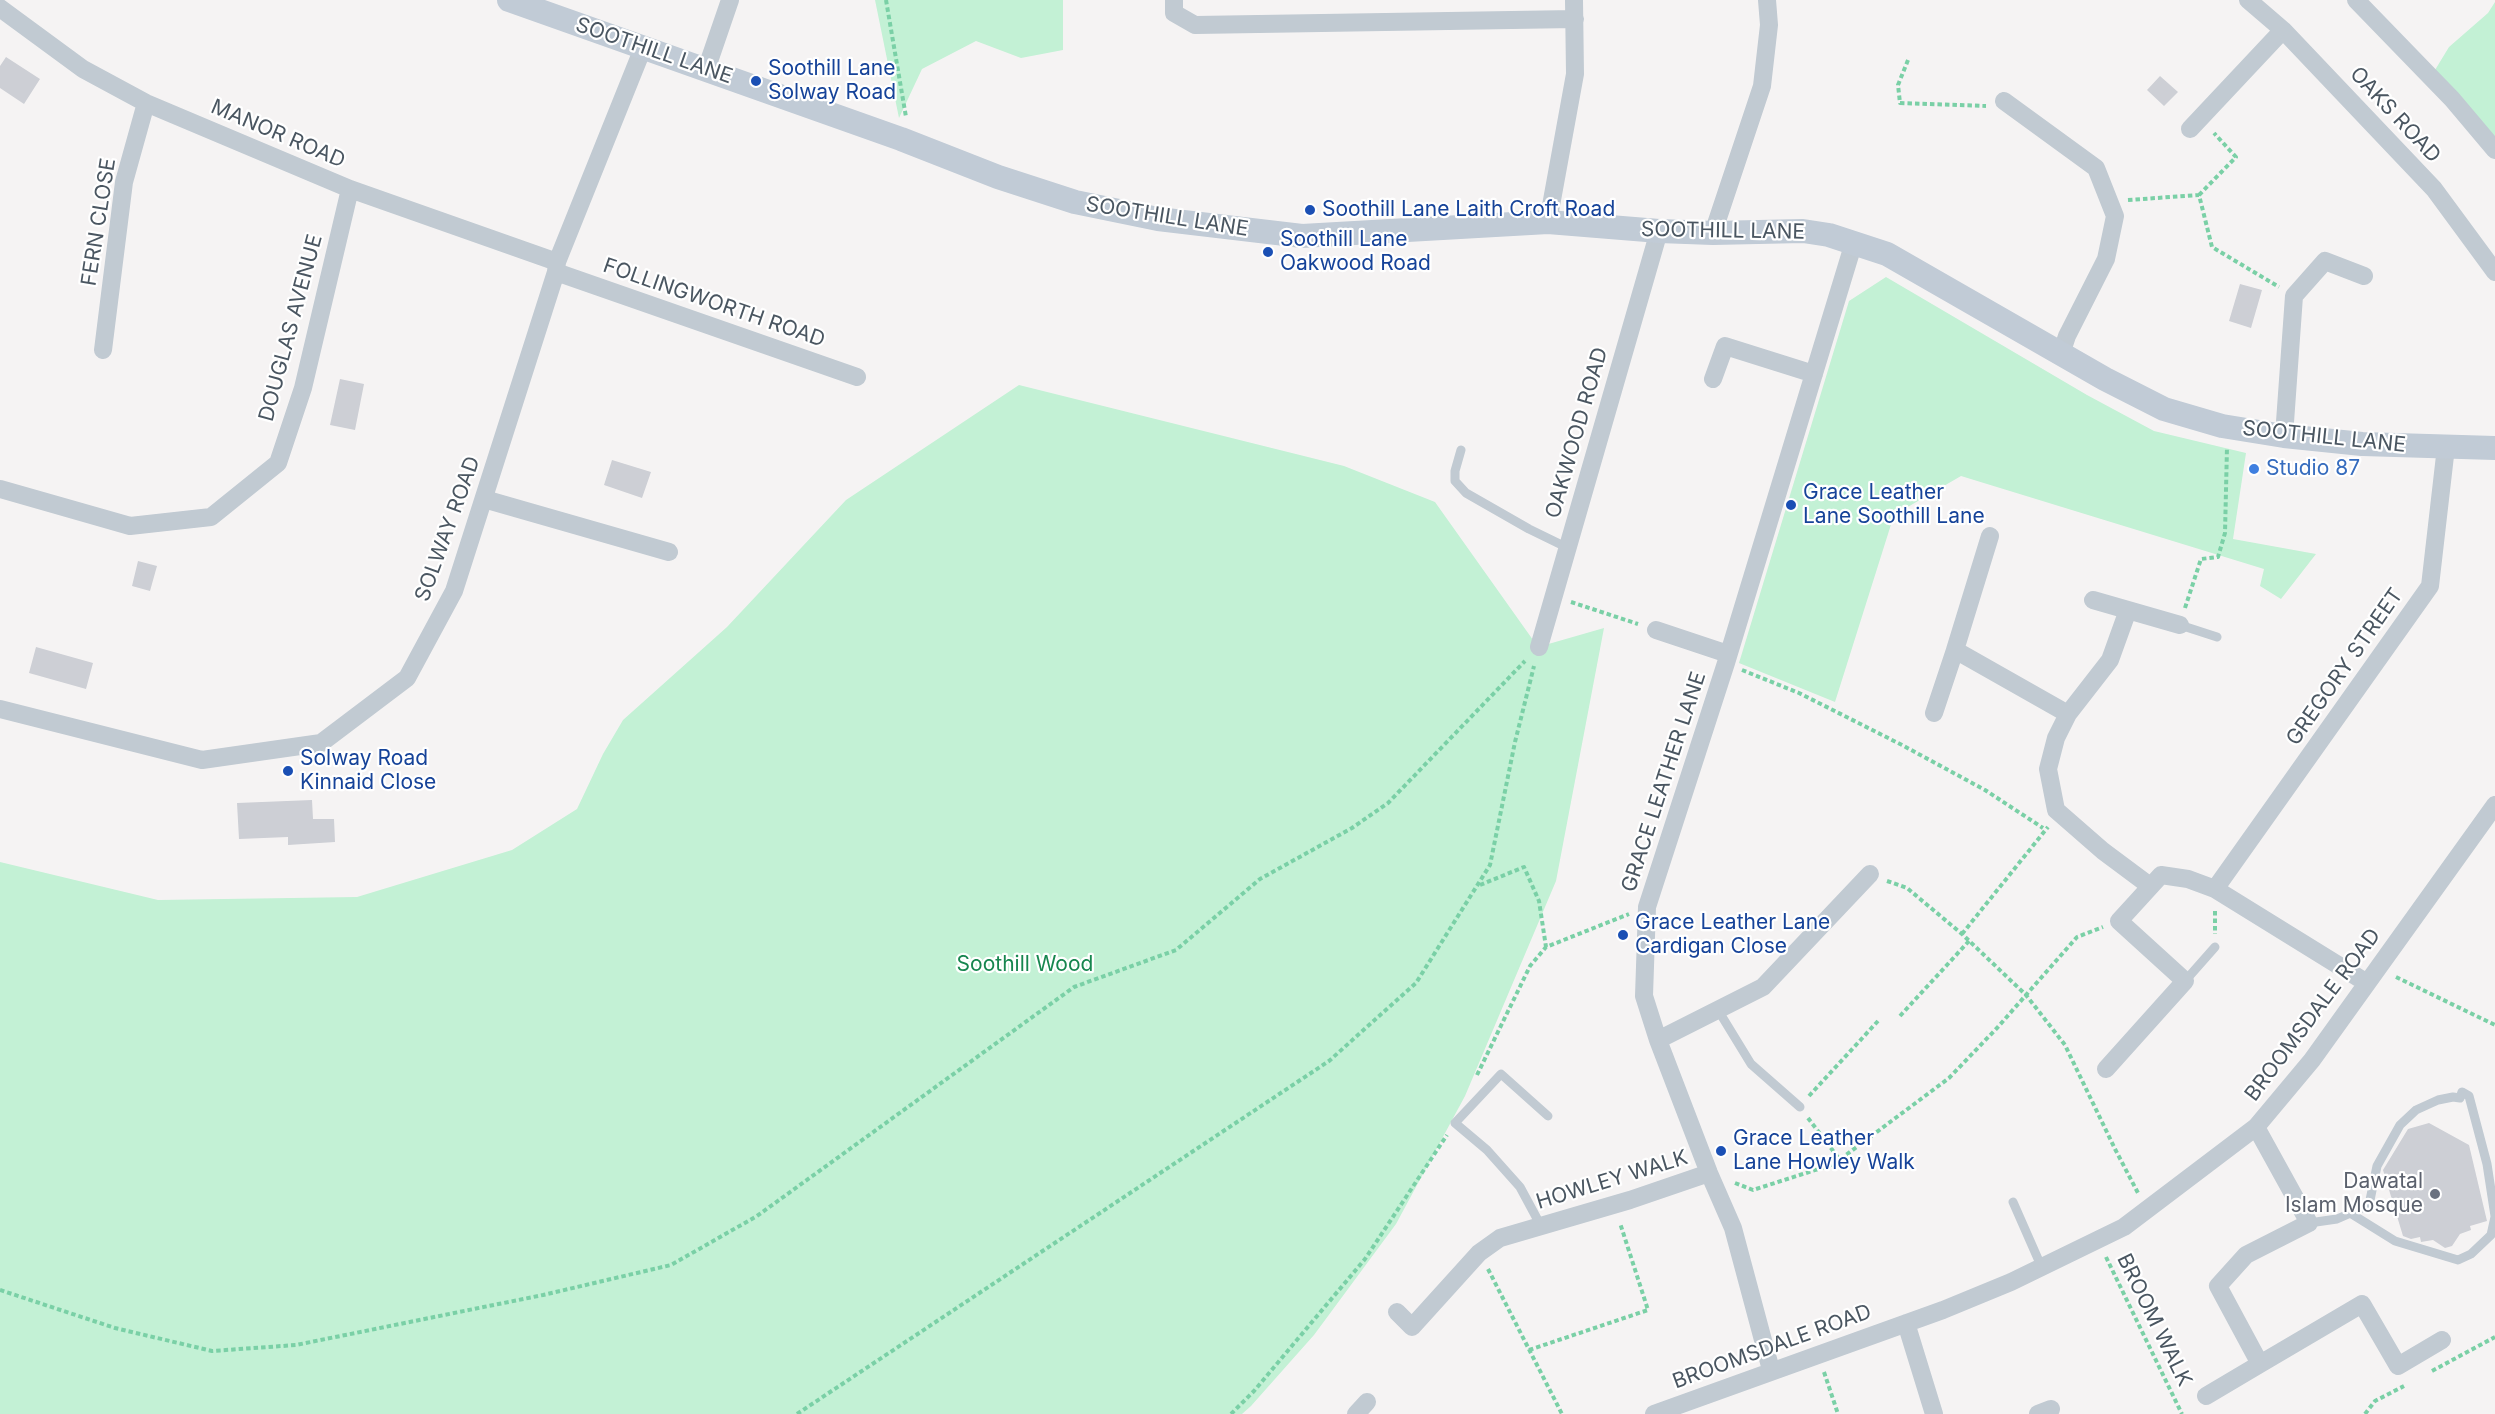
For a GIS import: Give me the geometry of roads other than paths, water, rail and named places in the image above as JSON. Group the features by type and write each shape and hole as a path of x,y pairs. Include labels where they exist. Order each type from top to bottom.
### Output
{"main road":[{"name":"SOOTHILL LANE","path":"509,0 902,139 998,177 1075,202 1158,219 1302,236 1548,222 1713,234 1803,231 1854,242 1887,254 2061,354 2164,409 2228,427 2284,436 2362,444 2495,448"}],"street":[{"path":"706,70 730,0"},
{"path":"1174,0 1174,13 1196,25 1575,19"},
{"path":"1548,222 1575,74 1574,0"},
{"path":"1713,234 1762,86 1769,25 1767,0"},
{"name":"OAKS ROAD","path":"2248,0 2271,7 2283,30 2434,189 2495,272"},
{"path":"2356,0 2452,99 2495,150"},
{"name":"MANOR ROAD","path":"0,8 83,69 146,103 350,189 557,267"},
{"path":"2195,123 2283,30"},
{"name":"SOLWAY ROAD","path":"0,709 202,760 321,743 407,678 454,591 557,267 643,48"},
{"path":"2004,101 2096,168 2115,216 2106,259 2067,336 2061,354"},
{"name":"FERN CLOSE","path":"103,350 124,182 146,103"},
{"name":"DOUGLAS AVENUE","path":"0,489 130,526 211,518 278,462 303,388 350,189"},
{"name":"OAKWOOD ROAD","path":"1539,647 1659,231"},
{"name":"GRACE LEATHER LANE","path":"1771,1370 1733,1228 1709,1173 1658,1040 1644,996 1647,906 1727,659 1854,242"},
{"path":"2284,436 2294,296 2325,261 2364,276"},
{"name":"FOLLINGWORTH ROAD","path":"557,267 857,377"},
{"path":"1713,379 1725,346 1814,374"},
{"name":"GREGORY STREET","path":"2215,889 2430,586 2446,447"},
{"path":"484,499 669,552"},
{"path":"1934,713 1990,536"},
{"path":"2093,600 2180,625"},
{"path":"2128,610 2110,660 2068,714 2056,738 2048,769 2056,810 2103,851 2150,886"},
{"path":"1656,630 1727,659"},
{"path":"1955,650 2068,714"},
{"name":"BROOMSDALE ROAD","path":"1655,1414 2001,1286 2124,1227 2256,1127 2312,1060 2495,805"},
{"path":"1658,1040 1763,987 1870,874"},
{"path":"2106,1069 2185,981 2119,921 2161,875 2188,879 2215,889 2367,983"},
{"path":"2256,1127 2309,1223 2246,1255 2218,1286 2260,1364"},
{"name":"HOWLEY WALK","path":"1396,1312 1412,1327 1479,1253 1500,1238 1614,1205 1709,1173"},
{"path":"2206,1396 2362,1304 2398,1366 2442,1340"},
{"name":"BROOMSDALE ROAD","path":"1905,1323 1934,1414"}],"lane":[{"path":"1461,450 1455,471 1455,482 1466,493 1568,548"},
{"path":"2180,625 2217,637"},
{"path":"2185,981 2215,947"},
{"path":"1718,1010 1751,1064 1800,1107"},
{"path":"1541,1226 1520,1187 1487,1150 1455,1123 1501,1074 1548,1116"},
{"path":"2309,1223 2337,1219 2350,1213 2369,1205 2377,1166 2400,1125 2416,1110 2438,1100 2453,1096 2460,1098 2462,1092 2469,1096 2487,1164 2495,1217 2491,1235 2471,1254 2458,1260 2395,1241 2350,1213"},
{"path":"2013,1202 2042,1268"}],"place":[{"name":"Soothill Lane Solway Road","path":"756,81"},
{"name":"Soothill Lane Laith Croft Road","path":"1310,210"},
{"name":"Soothill Lane Oakwood Road","path":"1268,252"},
{"name":"Studio 87","path":"2254,469"},
{"name":"Grace Leather Lane Soothill Lane","path":"1791,505"},
{"name":"Solway Road Kinnaid Close","path":"288,771"},
{"name":"Grace Leather Lane Cardigan Close","path":"1623,935"},
{"name":"Grace Leather Lane Howley Walk","path":"1721,1151"},
{"name":"Dawatal Islam Mosque","path":"2435,1194"}],"park label":[{"name":"Soothill Wood","path":"1025,965"}]}
